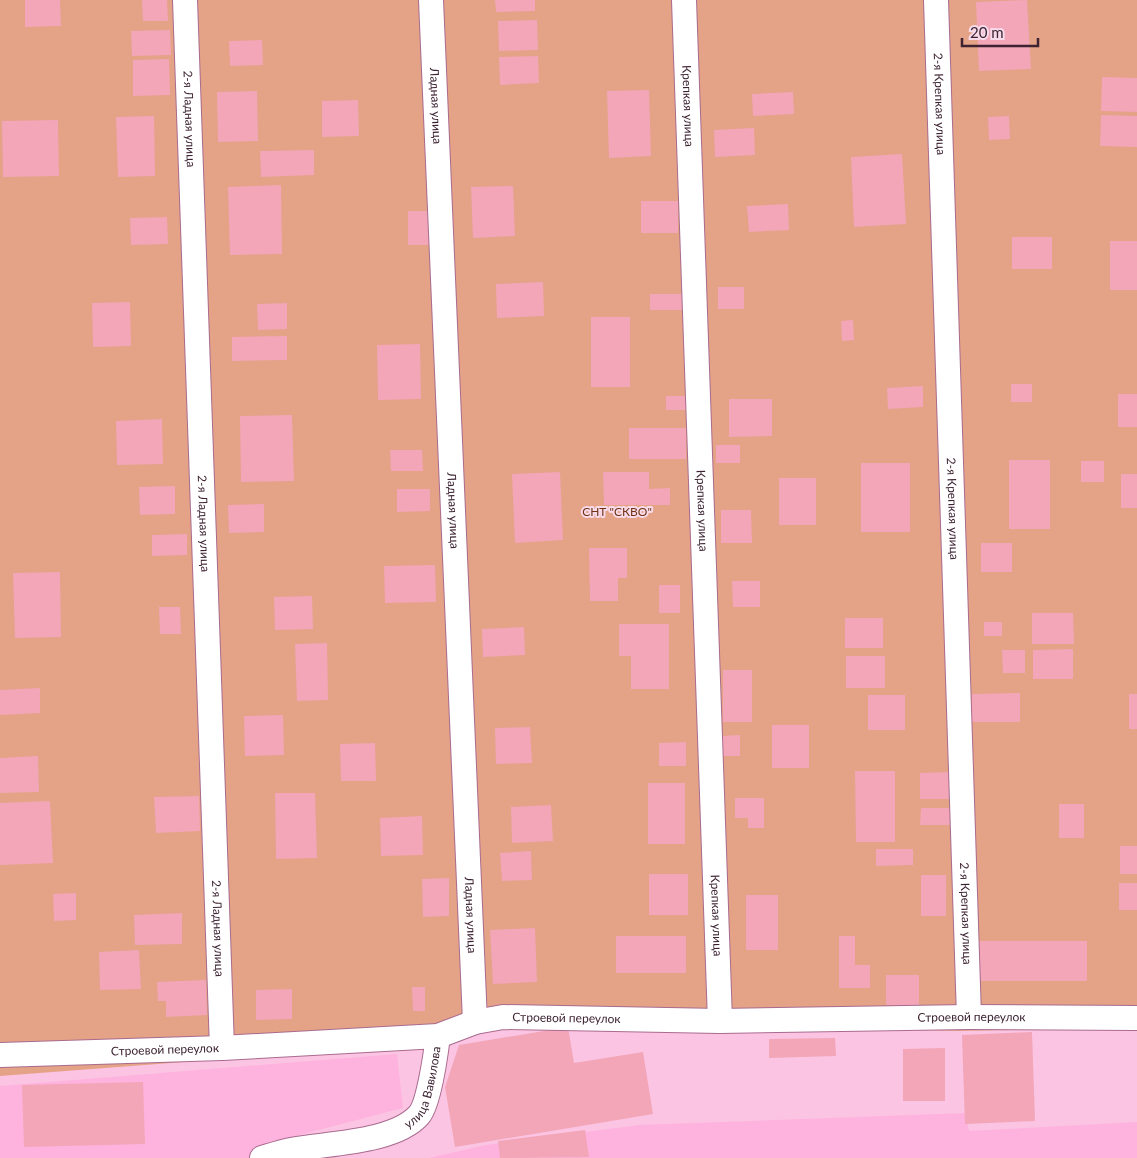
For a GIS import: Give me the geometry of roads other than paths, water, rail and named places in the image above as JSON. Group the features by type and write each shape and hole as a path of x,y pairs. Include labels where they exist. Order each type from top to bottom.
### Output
{"lane":[{"name":"2-я Ладная улица","path":"185,0 222,1048"},
{"name":"Ладная улица","path":"431,0 475,1022"},
{"name":"Крепкая улица","path":"684,0 720,1021"},
{"name":"2-я Крепкая улица","path":"936,0 969,1017"},
{"name":"Строевой переулок","path":"0,1055 222,1048 438,1036 475,1022 503,1017 720,1021 969,1017 1137,1018"},
{"name":"улица Вавилова","path":"262,1158 292,1150 358,1150 401,1128 420,1114 432,1076 438,1036"}],"park label":[{"name":"СНТ \"СКВО\"","path":"617,512"}]}
